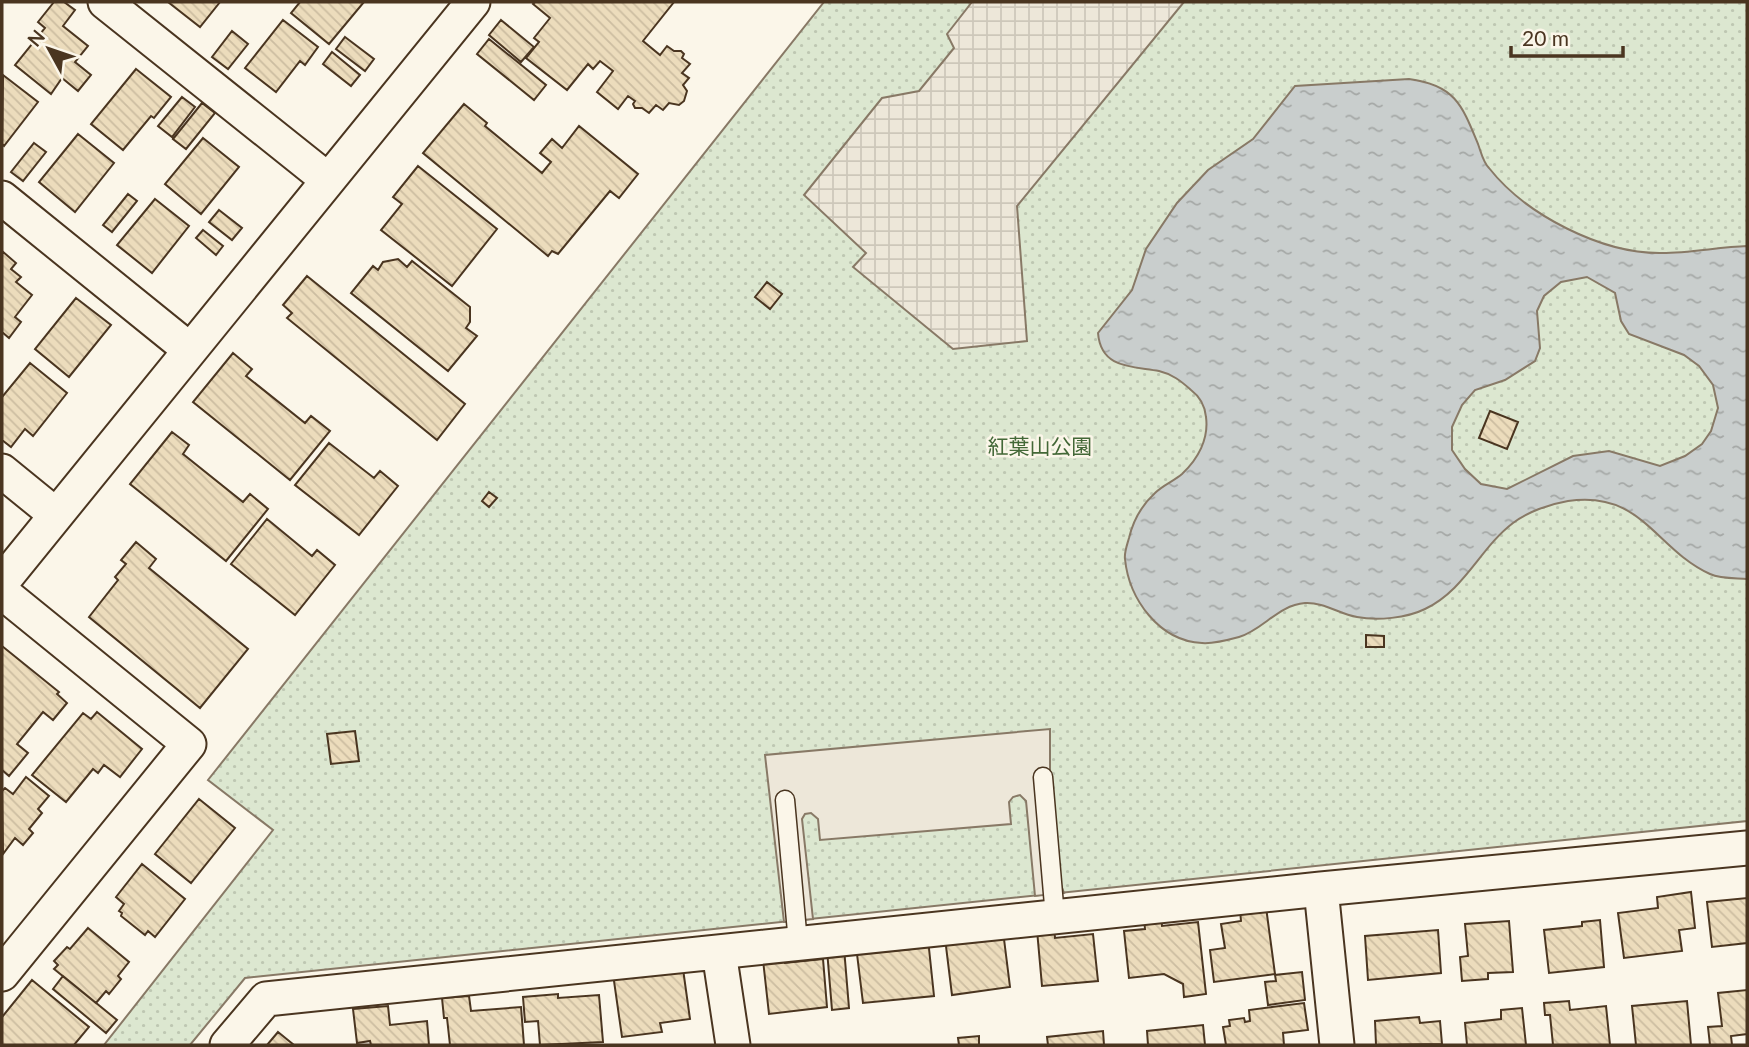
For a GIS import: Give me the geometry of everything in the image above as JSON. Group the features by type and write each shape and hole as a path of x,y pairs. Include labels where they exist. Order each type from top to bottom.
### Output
{"street":[{"path":"105,2 328,180"},
{"path":"2,582 328,180 461,6"},
{"path":"2,198 190,350"},
{"path":"2,471 57,515"},
{"path":"2,592 189,744 2,974"},
{"path":"227,1045 266,999 1321,889 1747,848"},
{"path":"1321,889 1338,1045"},
{"path":"719,952 733,1045"}],"lane":[{"path":"1043,777 1055,917"},
{"path":"785,800 798,943"}],"green space":[{"name":"紅葉山公園","path":"824,2 1747,2 1747,821 245,978 190,1045 104,1045 273,830 208,780"}],"shaded area":[{"path":"972,2 1184,2 1017,206 1027,341 953,349 853,267 866,253 804,195 882,98 919,91 954,48 947,34"},
{"path":"1050,729 1050,856 1064,893 1035,896 1026,801 1020,795 1009,802 1011,824 820,840 818,819 811,813 805,814 802,819 813,919 784,922 765,755"}],"water":[{"path":"1409,79 1437,86 1455,99 1472,130 1485,163 1505,185 1544,216 1567,229 1615,247 1639,252 1673,253 1747,246 1747,579 1710,574 1691,563 1631,513 1614,504 1593,500 1568,501 1539,509 1513,523 1501,533 1451,591 1439,601 1410,615 1365,618 1319,604 1305,603 1287,608 1248,634 1206,643 1172,635 1149,615 1140,603 1128,574 1125,557 1127,546 1136,519 1146,503 1193,462 1206,433 1205,413 1197,395 1172,376 1112,360 1100,345 1098,333 1132,290 1146,249 1177,203 1208,170 1253,139 1295,86","holes":["1587,277 1615,293 1621,321 1629,334 1684,355 1699,366 1713,385 1718,408 1711,431 1702,444 1685,456 1660,466 1609,451 1573,456 1507,489 1481,484 1465,469 1452,450 1452,427 1462,405 1475,390 1505,380 1535,361 1540,348 1537,311 1544,296 1561,282"]}],"building":[{"path":"54,2 64,2 75,10 63,26 88,46 75,62 91,75 78,91 62,78 51,94 15,65 45,28 38,22"},
{"path":"168,2 220,2 200,27"},
{"path":"300,2 364,2 329,44 291,13"},
{"path":"674,2 643,41 660,55 667,46 684,54 682,58 690,64 682,73 689,78 683,85 687,91 684,101 679,105 669,103 663,110 656,105 649,113 642,108 635,108 635,101 628,96 618,109 597,92 613,71 600,61 593,69 588,64 567,90 526,58 539,42 534,38 550,18 533,4"},
{"path":"283,20 318,47 305,65 300,61 276,92 245,68"},
{"path":"501,20 534,47 521,62 489,35"},
{"path":"232,31 248,44 228,69 212,57"},
{"path":"345,37 374,59 365,71 336,49"},
{"path":"489,39 546,85 534,100 477,54"},
{"path":"332,52 360,75 351,86 323,64"},
{"path":"136,69 171,97 123,150 91,124"},
{"path":"3,75 38,102 4,146 2,144"},
{"path":"182,97 195,107 172,137 158,126"},
{"path":"202,103 215,113 186,149 173,139"},
{"path":"464,104 487,123 485,126 542,173 551,162 540,153 552,139 562,148 579,126 638,174 619,198 610,191 558,254 552,251 548,256 423,153"},
{"path":"78,134 114,163 75,212 39,182"},
{"path":"203,138 239,167 201,214 165,184"},
{"path":"34,143 46,152 23,181 11,172"},
{"path":"418,166 497,229 452,286 381,230 402,204 393,197"},
{"path":"128,194 137,201 112,232 103,225"},
{"path":"155,199 189,226 152,273 117,245"},
{"path":"219,210 242,228 232,240 209,222"},
{"path":"203,230 223,246 216,255 196,238"},
{"path":"2,251 16,263 11,269 21,277 16,282 32,295 15,317 21,322 9,338 2,332"},
{"path":"398,259 407,267 412,261 470,307 470,322 466,328 477,336 448,371 351,293 373,266 378,270 383,262"},
{"path":"307,276 465,404 437,440 287,318 292,313 283,305"},
{"path":"767,282 782,294 770,309 755,297"},
{"path":"76,298 111,325 69,377 35,349"},
{"path":"233,353 252,369 246,376 305,423 311,416 330,431 290,480 193,402"},
{"path":"30,363 67,393 33,436 25,429 11,447 2,440 2,397"},
{"path":"1490,411 1518,422 1507,449 1479,438"},
{"path":"172,432 189,445 183,454 243,502 250,494 268,509 226,561 130,484"},
{"path":"329,443 374,478 380,471 398,486 359,535 295,485"},
{"path":"489,492 497,498 489,507 482,501"},
{"path":"267,519 312,556 317,550 335,565 295,615 231,564"},
{"path":"136,542 156,559 149,568 248,649 200,708 89,617 118,580 115,577 126,564 121,560"},
{"path":"1366,635 1384,636 1384,647 1366,647"},
{"path":"2,646 59,692 57,694 67,703 53,720 43,712 17,744 28,753 9,776 2,770"},
{"path":"97,712 142,749 120,777 104,765 98,773 93,769 66,802 32,775 83,713 91,719"},
{"path":"355,731 359,761 331,764 327,734"},
{"path":"26,777 49,796 38,809 42,813 29,829 33,833 23,845 15,838 3,854 2,791 5,788 13,794"},
{"path":"199,799 235,828 191,883 155,854"},
{"path":"142,864 185,899 155,937 148,931 145,935 121,916 119,911 124,904 116,897"},
{"path":"1691,892 1695,928 1679,930 1682,951 1624,958 1618,913 1658,908 1657,897"},
{"path":"1747,898 1747,943 1712,947 1707,902"},
{"path":"1266,907 1275,974 1214,982 1210,950 1225,948 1221,924 1241,921 1240,910"},
{"path":"1161,917 1162,926 1198,922 1206,994 1184,997 1183,984 1164,974 1129,978 1124,931 1145,929 1144,919"},
{"path":"1600,920 1604,967 1549,973 1544,930 1582,926 1582,922"},
{"path":"1509,921 1513,972 1488,973 1488,979 1462,981 1460,957 1468,956 1465,924"},
{"path":"88,928 129,962 118,976 121,979 109,994 106,991 96,1003 54,969 58,965 54,961 67,947 70,949"},
{"path":"1054,928 1055,938 1093,934 1098,981 1042,986 1037,930"},
{"path":"1438,930 1441,973 1368,980 1365,936"},
{"path":"1003,931 1010,987 952,995 945,938"},
{"path":"928,939 934,996 863,1003 857,954 911,949 910,940"},
{"path":"844,948 849,1008 832,1010 827,950"},
{"path":"785,958 785,963 823,959 827,1007 769,1014 763,960"},
{"path":"683,969 690,1019 660,1023 662,1032 622,1037 613,974"},
{"path":"1302,972 1305,1000 1268,1005 1265,982 1276,981 1275,975"},
{"path":"63,976 117,1020 106,1033 53,989"},
{"path":"32,980 89,1027 74,1045 2,1045 2,1017"},
{"path":"1747,990 1747,1034 1731,1036 1732,1045 1710,1045 1708,1027 1722,1026 1718,993"},
{"path":"558,994 558,998 599,995 603,1042 540,1045 538,1021 525,1022 523,997"},
{"path":"469,996 471,1011 521,1007 524,1045 450,1045 442,998"},
{"path":"1569,1001 1570,1010 1606,1006 1610,1045 1553,1045 1550,1015 1545,1015 1544,1003"},
{"path":"1687,1001 1691,1045 1636,1045 1632,1006"},
{"path":"1304,1003 1308,1030 1283,1033 1284,1045 1226,1045 1223,1027 1230,1026 1229,1020 1244,1018 1245,1022 1250,1021 1249,1010"},
{"path":"388,1006 390,1025 427,1021 429,1045 371,1045 370,1041 357,1043 353,1009"},
{"path":"1522,1008 1526,1045 1467,1045 1465,1023 1501,1019 1501,1010"},
{"path":"1419,1017 1420,1023 1440,1021 1442,1044 1376,1045 1375,1021"},
{"path":"1203,1025 1205,1045 1148,1045 1147,1031"},
{"path":"1103,1031 1104,1045 1048,1045 1047,1037"},
{"path":"278,1032 294,1045 267,1045"},
{"path":"979,1036 979,1045 959,1045 958,1038"}]}
